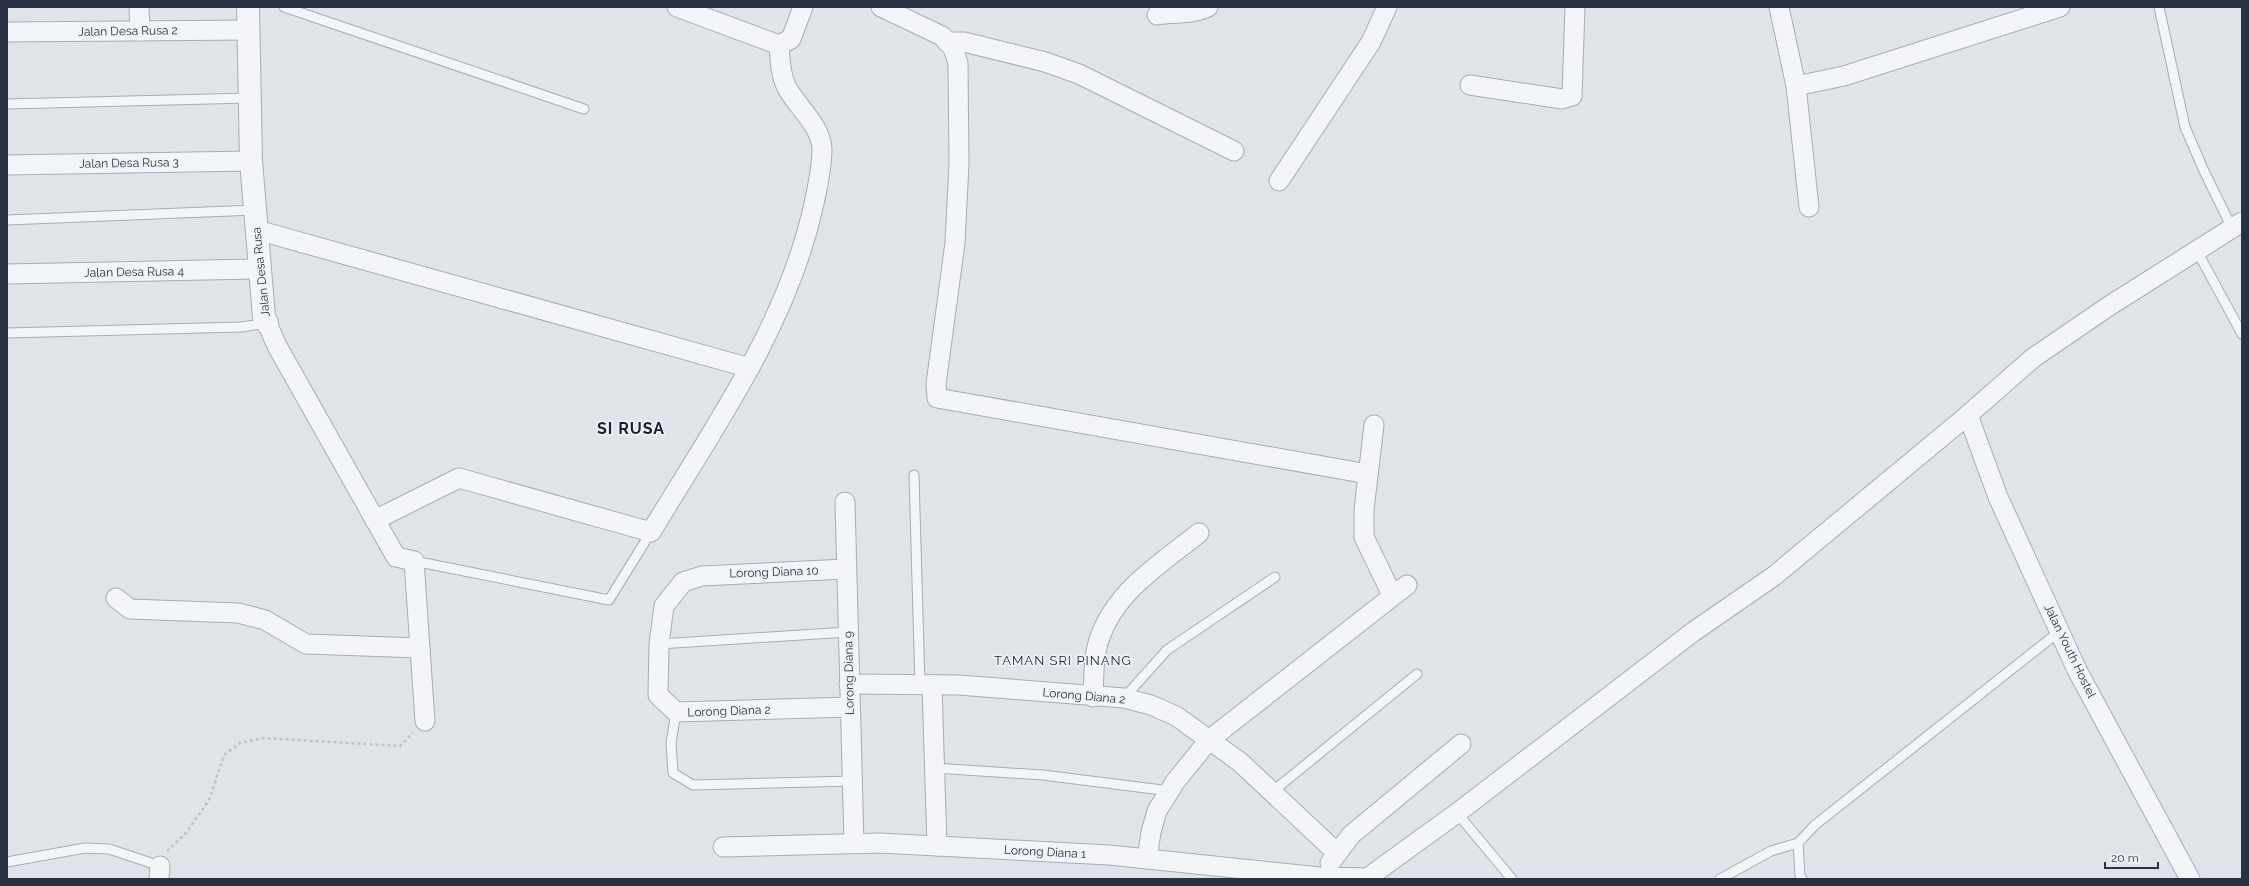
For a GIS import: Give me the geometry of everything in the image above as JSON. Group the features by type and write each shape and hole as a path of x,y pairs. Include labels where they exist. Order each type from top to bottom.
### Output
{"street":[{"path":"138,7 140,31"},
{"name":"Jalan Desa Rusa","path":"248,7 250,161 264,317 277,346 396,557 414,561"},
{"path":"677,7 779,45 791,39 803,7"},
{"path":"880,7 942,36 953,48 958,63 959,164 955,243 936,384 937,398 1368,474"},
{"path":"1157,15 1174,12 1198,12 1208,7"},
{"path":"1279,181 1371,42 1387,7"},
{"path":"1470,84 1562,99 1572,96 1576,7"},
{"path":"1779,7 1796,86 1809,206"},
{"path":"1796,86 1844,76 2060,7"},
{"name":"Jalan Desa Rusa 2","path":"7,32 248,30"},
{"path":"947,42 964,42 1045,62 1079,74 1234,151"},
{"path":"375,520 459,478 651,532 756,359 804,244 821,173 822,147 816,130 786,86 780,70 779,45"},
{"name":"Jalan Desa Rusa 3","path":"7,165 250,161"},
{"path":"256,220 750,368"},
{"path":"1366,879 1457,813 1693,632 1774,576 1968,415 2033,358 2109,306 2237,225"},
{"name":"Jalan Desa Rusa 4","path":"7,274 260,269"},
{"name":"Jalan Youth Hostel","path":"1968,415 1998,497 2077,670 2190,879"},
{"path":"1147,859 1151,832 1157,811 1208,740 1279,687 1400,590 1364,537 1368,474 1374,426"},
{"name":"Lorong Diana 9","path":"844,502 854,843"},
{"path":"1093,697 1097,648 1110,613 1131,587 1200,533"},
{"path":"414,561 425,721"},
{"name":"Lorong Diana 10","path":"702,576 846,569"},
{"name":"Lorong Diana 2","path":"702,576 683,582 664,606 659,644 658,695 676,712 850,707"},
{"path":"116,598 130,609 216,611 245,615 265,620 306,644 420,648"},
{"name":"Lorong Diana 2","path":"850,684 959,685 1093,697 1124,698 1151,705 1176,716 1240,762 1337,854"},
{"path":"926,685 934,768 937,846"},
{"path":"1320,877 1351,835 1461,744"},
{"name":"Lorong Diana 1","path":"723,847 854,843 937,846 1147,859 1320,877 1366,879"}],"lane":[{"path":"284,7 584,109"},
{"path":"2159,7 2185,127 2204,171 2237,225"},
{"path":"7,104 250,98"},
{"path":"7,220 256,220"},
{"path":"2197,251 2242,334"},
{"path":"7,333 241,327 267,323"},
{"path":"914,475 926,685"},
{"path":"414,561 609,600 651,532"},
{"path":"1124,698 1167,650 1274,577"},
{"path":"659,644 848,632"},
{"path":"1720,879 1771,851 1798,843 1815,824 2060,632"},
{"path":"1272,792 1417,674"},
{"path":"676,712 672,744 673,773 692,784 853,780"},
{"path":"934,768 1043,775 1170,791"},
{"path":"1457,813 1512,879"},
{"path":"1798,843 1800,876 1802,879"},
{"path":"7,862 85,848 109,849 159,872"}],"path":[{"path":"159,872 165,853 186,833 209,800 224,755 240,743 263,738 400,746 425,721"}],"district":[{"name":"SI RUSA","path":"631,428"},
{"name":"TAMAN SRI PINANG","path":"1063,660"}]}
